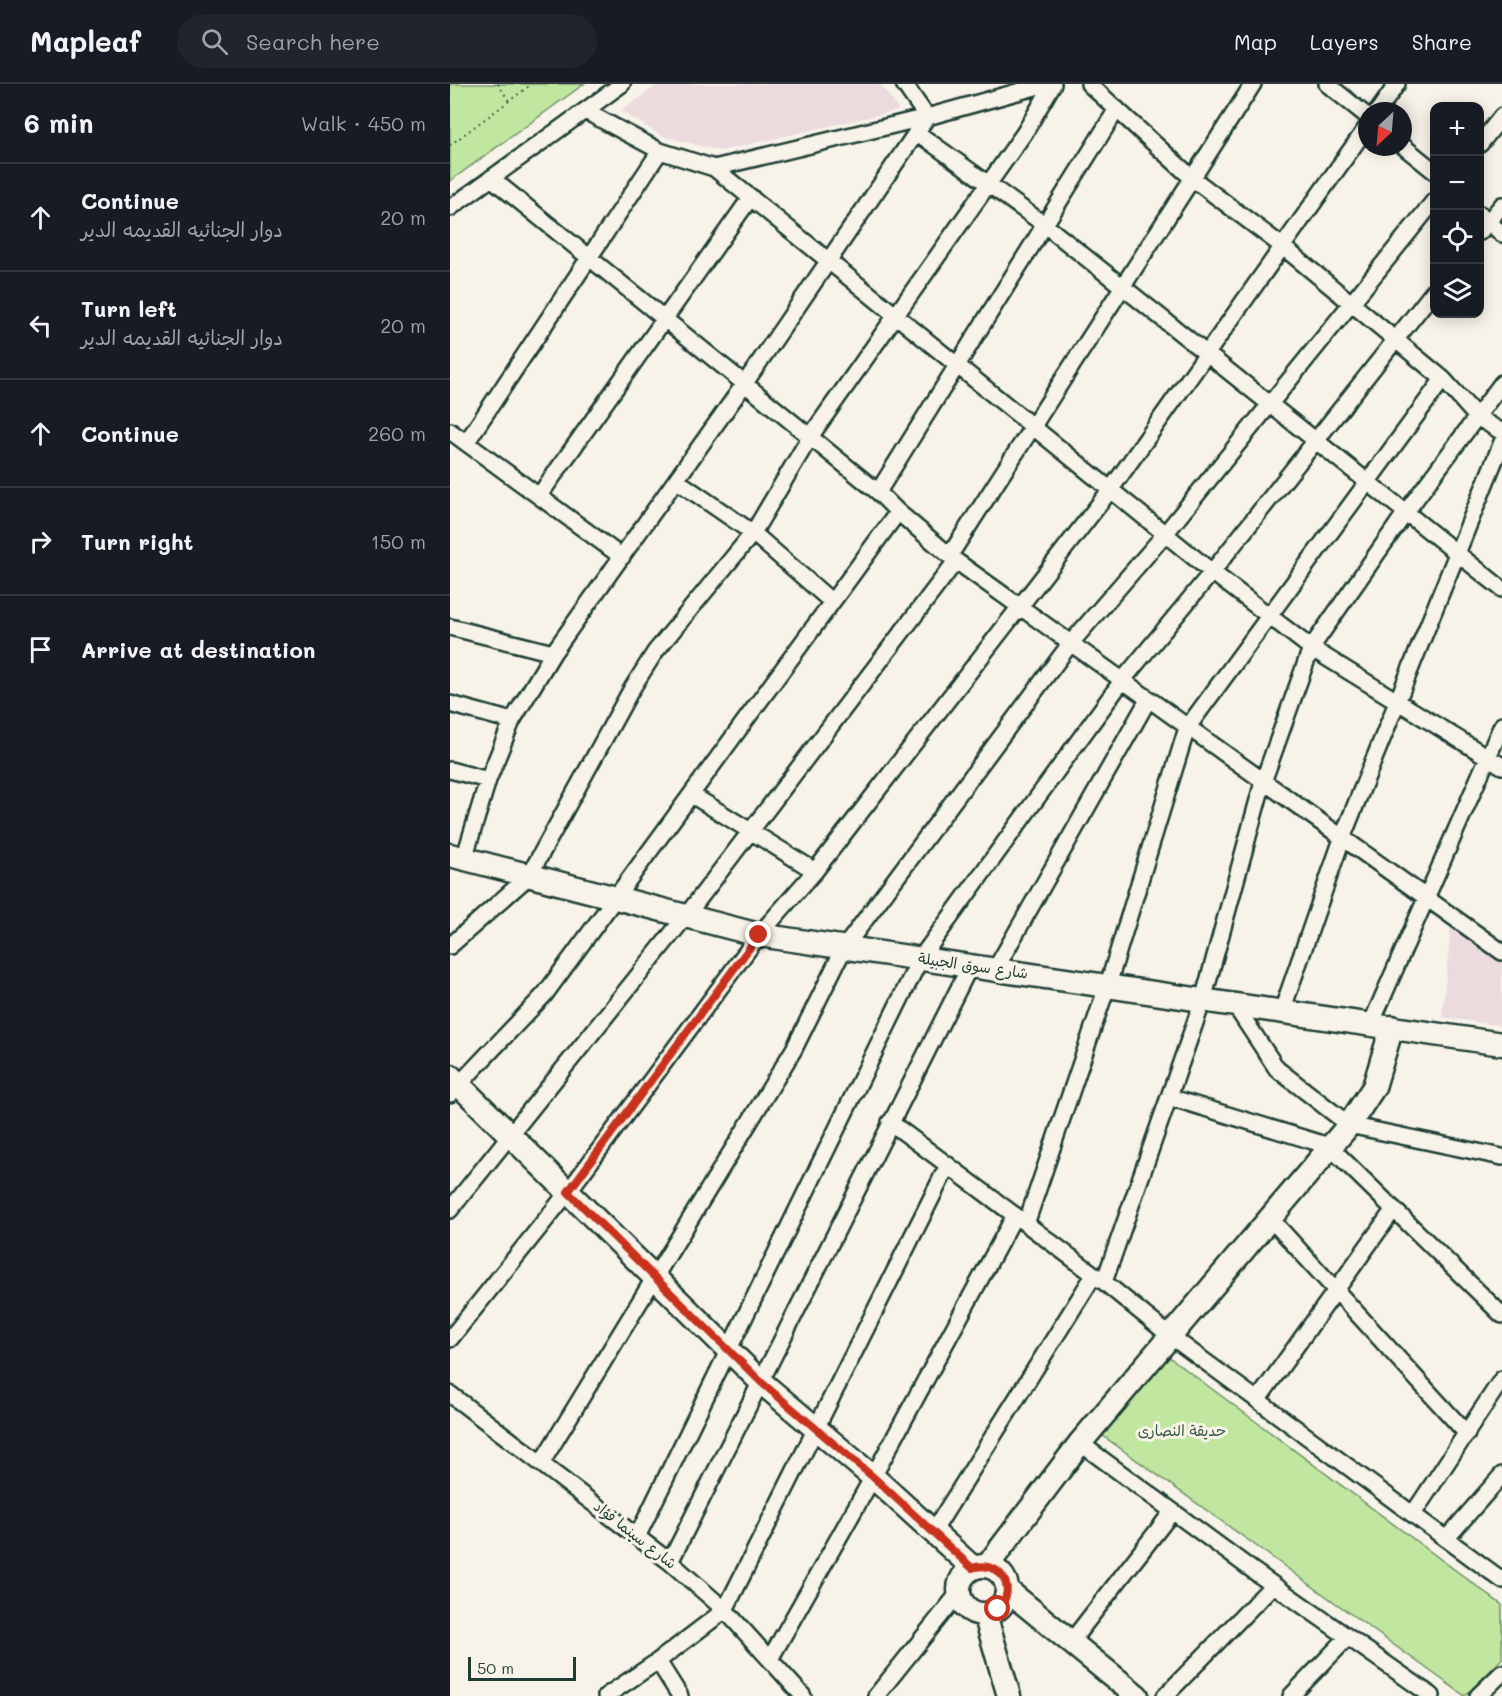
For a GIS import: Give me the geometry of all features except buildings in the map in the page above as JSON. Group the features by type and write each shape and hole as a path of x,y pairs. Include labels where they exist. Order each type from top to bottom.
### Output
{"street":[{"path":"450,208 622,84"},
{"path":"904,84 927,117"},
{"path":"714,168 927,117 1046,84"},
{"path":"450,946 529,876 631,690 655,652 753,533 810,437 895,313 1025,132 1053,84"},
{"path":"1089,84 1192,178 1282,246 1397,339 1443,379 1477,417 1502,432"},
{"path":"450,1210 686,916 953,558 1033,426 1253,84"},
{"path":"1327,84 1358,109"},
{"path":"1384,102 1397,84"},
{"path":"878,492 1117,110"},
{"path":"585,111 660,151 714,168 1212,572 1311,648 1502,766"},
{"path":"1484,138 1502,116"},
{"path":"457,857 512,721 553,653 745,384 828,259 927,117"},
{"path":"916,132 1045,225 1502,589"},
{"path":"450,1340 568,1192 759,935 815,871 1111,489 1358,140"},
{"path":"466,443 660,151"},
{"path":"1412,153 1430,168"},
{"path":"491,178 878,492 898,512 953,558 1020,609 1263,782 1343,836 1502,952"},
{"path":"538,496 750,197"},
{"path":"1484,221 1502,205"},
{"path":"542,1462 656,1279 794,1049 844,948 1070,644 1165,534 1430,206"},
{"path":"1484,224 1502,234"},
{"path":"637,1537 920,959 1122,681 1212,572 1430,296"},
{"path":"770,1659 1021,1219 1108,986 1187,728 1443,379"},
{"path":"933,1532 1099,1278 1169,1097 1203,1000 1263,782 1311,648 1406,512 1502,383"},
{"path":"450,431 622,557"},
{"path":"1282,1011 1343,836 1502,442"},
{"path":"676,480 753,533 832,602"},
{"path":"898,512 617,899 545,994 453,1085 510,1136 762,1383 818,1429 933,1532 980,1566 1002,1574 1007,1590 1137,1696"},
{"path":"450,627 553,653"},
{"path":"995,969 1148,700"},
{"path":"450,704 512,721"},
{"path":"876,1696 958,1594 961,1579 980,1566 1169,1335 1349,1125 1374,1087 1382,1026 1425,898 1502,725"},
{"path":"450,770 488,780"},
{"path":"692,795 815,871"},
{"name":"شارع سوق الجبيلة","path":"457,857 759,935 1502,1044"},
{"path":"670,1562 970,966"},
{"path":"1234,1004 1277,1069 1349,1125 1502,1157"},
{"path":"1169,1097 1329,1146 1502,1315"},
{"path":"890,1122 1099,1278 1169,1335 1259,1398 1502,1581"},
{"path":"606,1696 658,1661 725,1610 818,1429 948,1165"},
{"path":"1259,1398 1394,1209"},
{"path":"1269,1217 1467,1434"},
{"path":"1413,1514 1502,1379"},
{"name":"شارع سينما فؤاد","path":"450,1394 670,1562 725,1610 803,1696"},
{"path":"1080,1443 1273,1585 1432,1696"},
{"path":"1446,1539 1502,1475"},
{"path":"1070,1643 1172,1512"},
{"path":"1165,1696 1273,1585"},
{"path":"958,1594 965,1607 978,1614 985,1614 1003,1604 1007,1590"},
{"path":"985,1614 1009,1696"},
{"path":"1291,1696 1348,1637"},
{"path":"658,1661 680,1696"},
{"path":"1478,1696 1502,1673"}],"path":[{"path":"498,84 509,101"},
{"path":"450,145 532,84"}],"shaded area":[{"path":"659,84 880,84 899,110 720,151 662,136 621,111"},
{"path":"1451,927 1502,962 1502,1026 1442,1017"}],"green space":[{"path":"450,84 584,84 450,181"},
{"name":"حديقة النصارى","path":"1161,1351 1502,1605 1502,1659 1465,1696 1099,1433"}],"route":[{"path":"759,935 568,1192 762,1383 873,1477 972,1568 988,1565 1002,1574 1007,1590 1003,1604 998,1609"}]}
